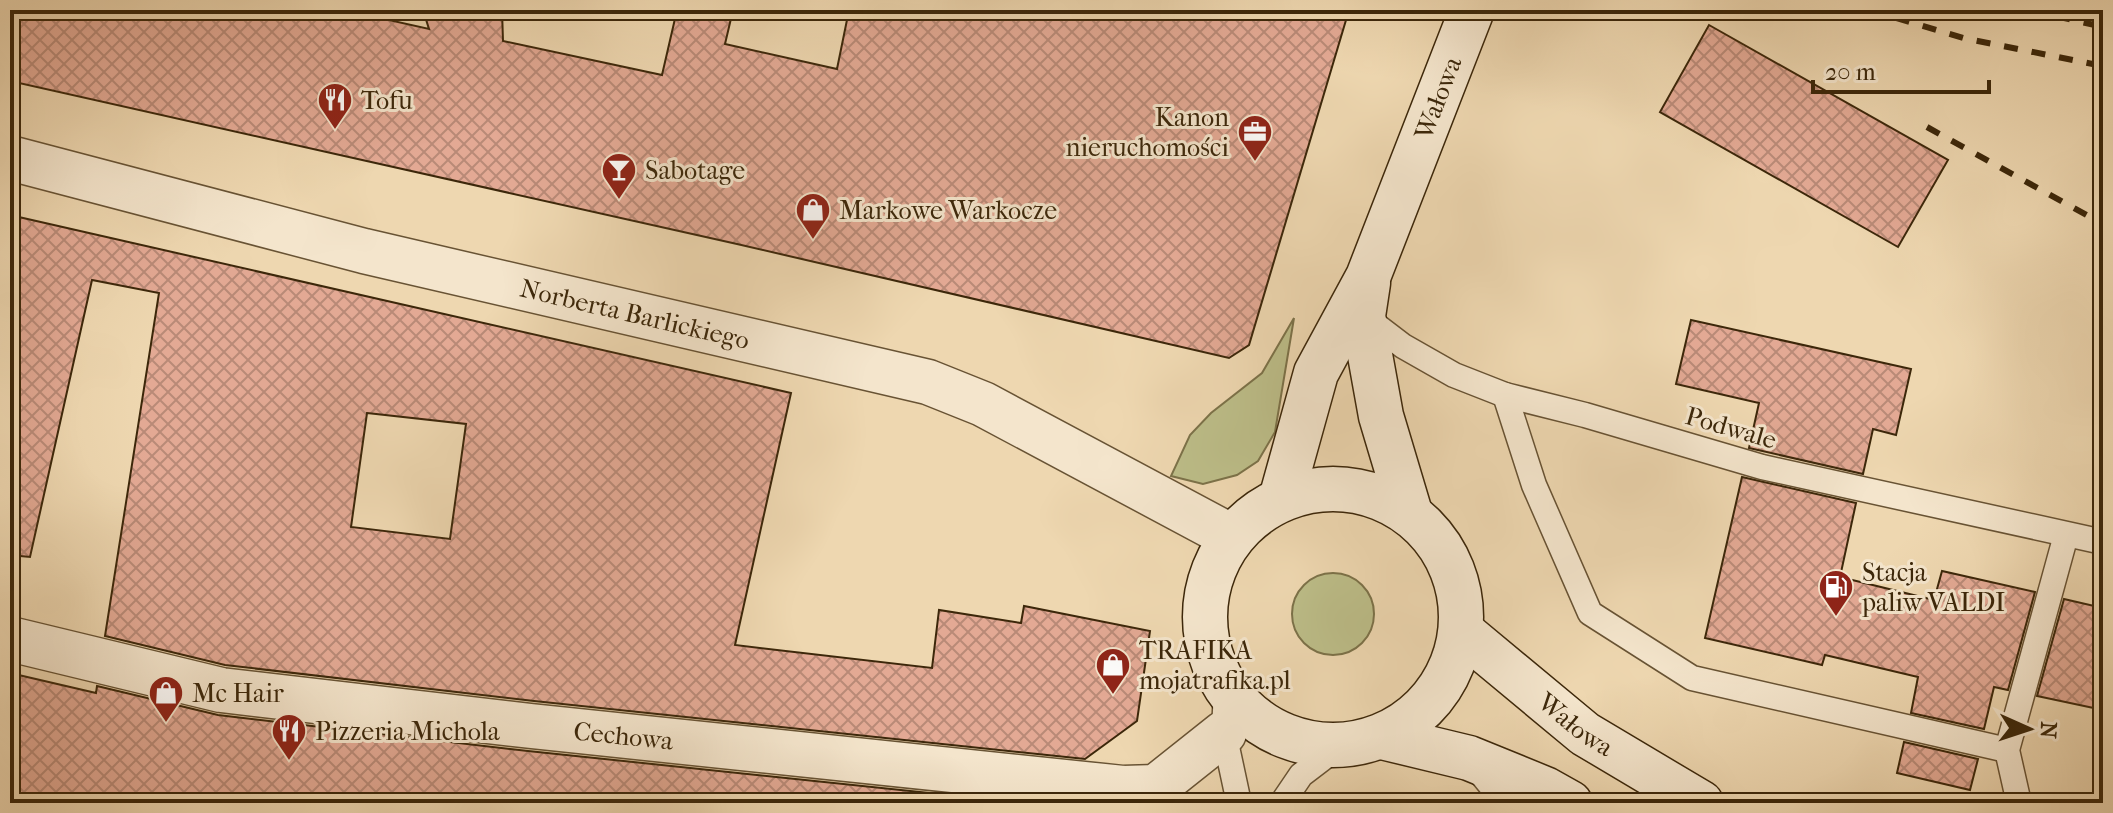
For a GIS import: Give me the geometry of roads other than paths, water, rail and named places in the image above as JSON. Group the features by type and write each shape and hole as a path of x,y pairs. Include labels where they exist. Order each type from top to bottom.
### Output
{"street":[{"name":"Wałowa","path":"1281,499 1316,373 1366,296 1471,13"},
{"name":"Norberta Barlickiego","path":"10,158 364,251 928,382 983,404 1232,537"},
{"path":"1366,296 1381,416 1410,513"},
{"path":"1325,488 1370,493 1410,513 1440,546 1458,586 1461,631 1448,675 1421,711 1382,737 1339,746 1295,741 1255,721 1226,688 1209,651 1204,612 1212,572 1232,537 1254,515 1281,499 1325,488"},
{"name":"Wałowa","path":"1461,631 1585,734 1701,803"},
{"name":"Cechowa","path":"10,639 221,690 516,725 1123,788 1156,787 1224,733"},
{"path":"1382,737 1469,758 1545,789 1570,803"}],"lane":[{"name":"Podwale","path":"1366,296 1403,346 1454,375 1505,395 1762,467 2103,542"},
{"path":"1505,395 1534,485 1590,613 1692,678 2007,750"},
{"path":"2019,803 2007,750 2066,535"},
{"path":"1226,688 1224,733 1239,803"},
{"path":"1282,803 1301,775 1339,746"},
{"path":"1469,758 1505,803"}],"railway":[{"path":"1869,10 1963,38 2103,66"},
{"path":"2029,10 2103,27"},
{"path":"1927,127 2103,224"}],"place":[{"name":"Tofu","path":"335,131"},
{"name":"Kanon nieruchomości","path":"1255,163"},
{"name":"Sabotage","path":"619,201"},
{"name":"Markowe Warkocze","path":"813,241"},
{"name":"Stacja paliw VALDI","path":"1836,618"},
{"name":"TRAFIKA mojatrafika.pl","path":"1113,696"},
{"name":"Mc Hair","path":"166,724"},
{"name":"Pizzeria Michola","path":"289,762"}]}
